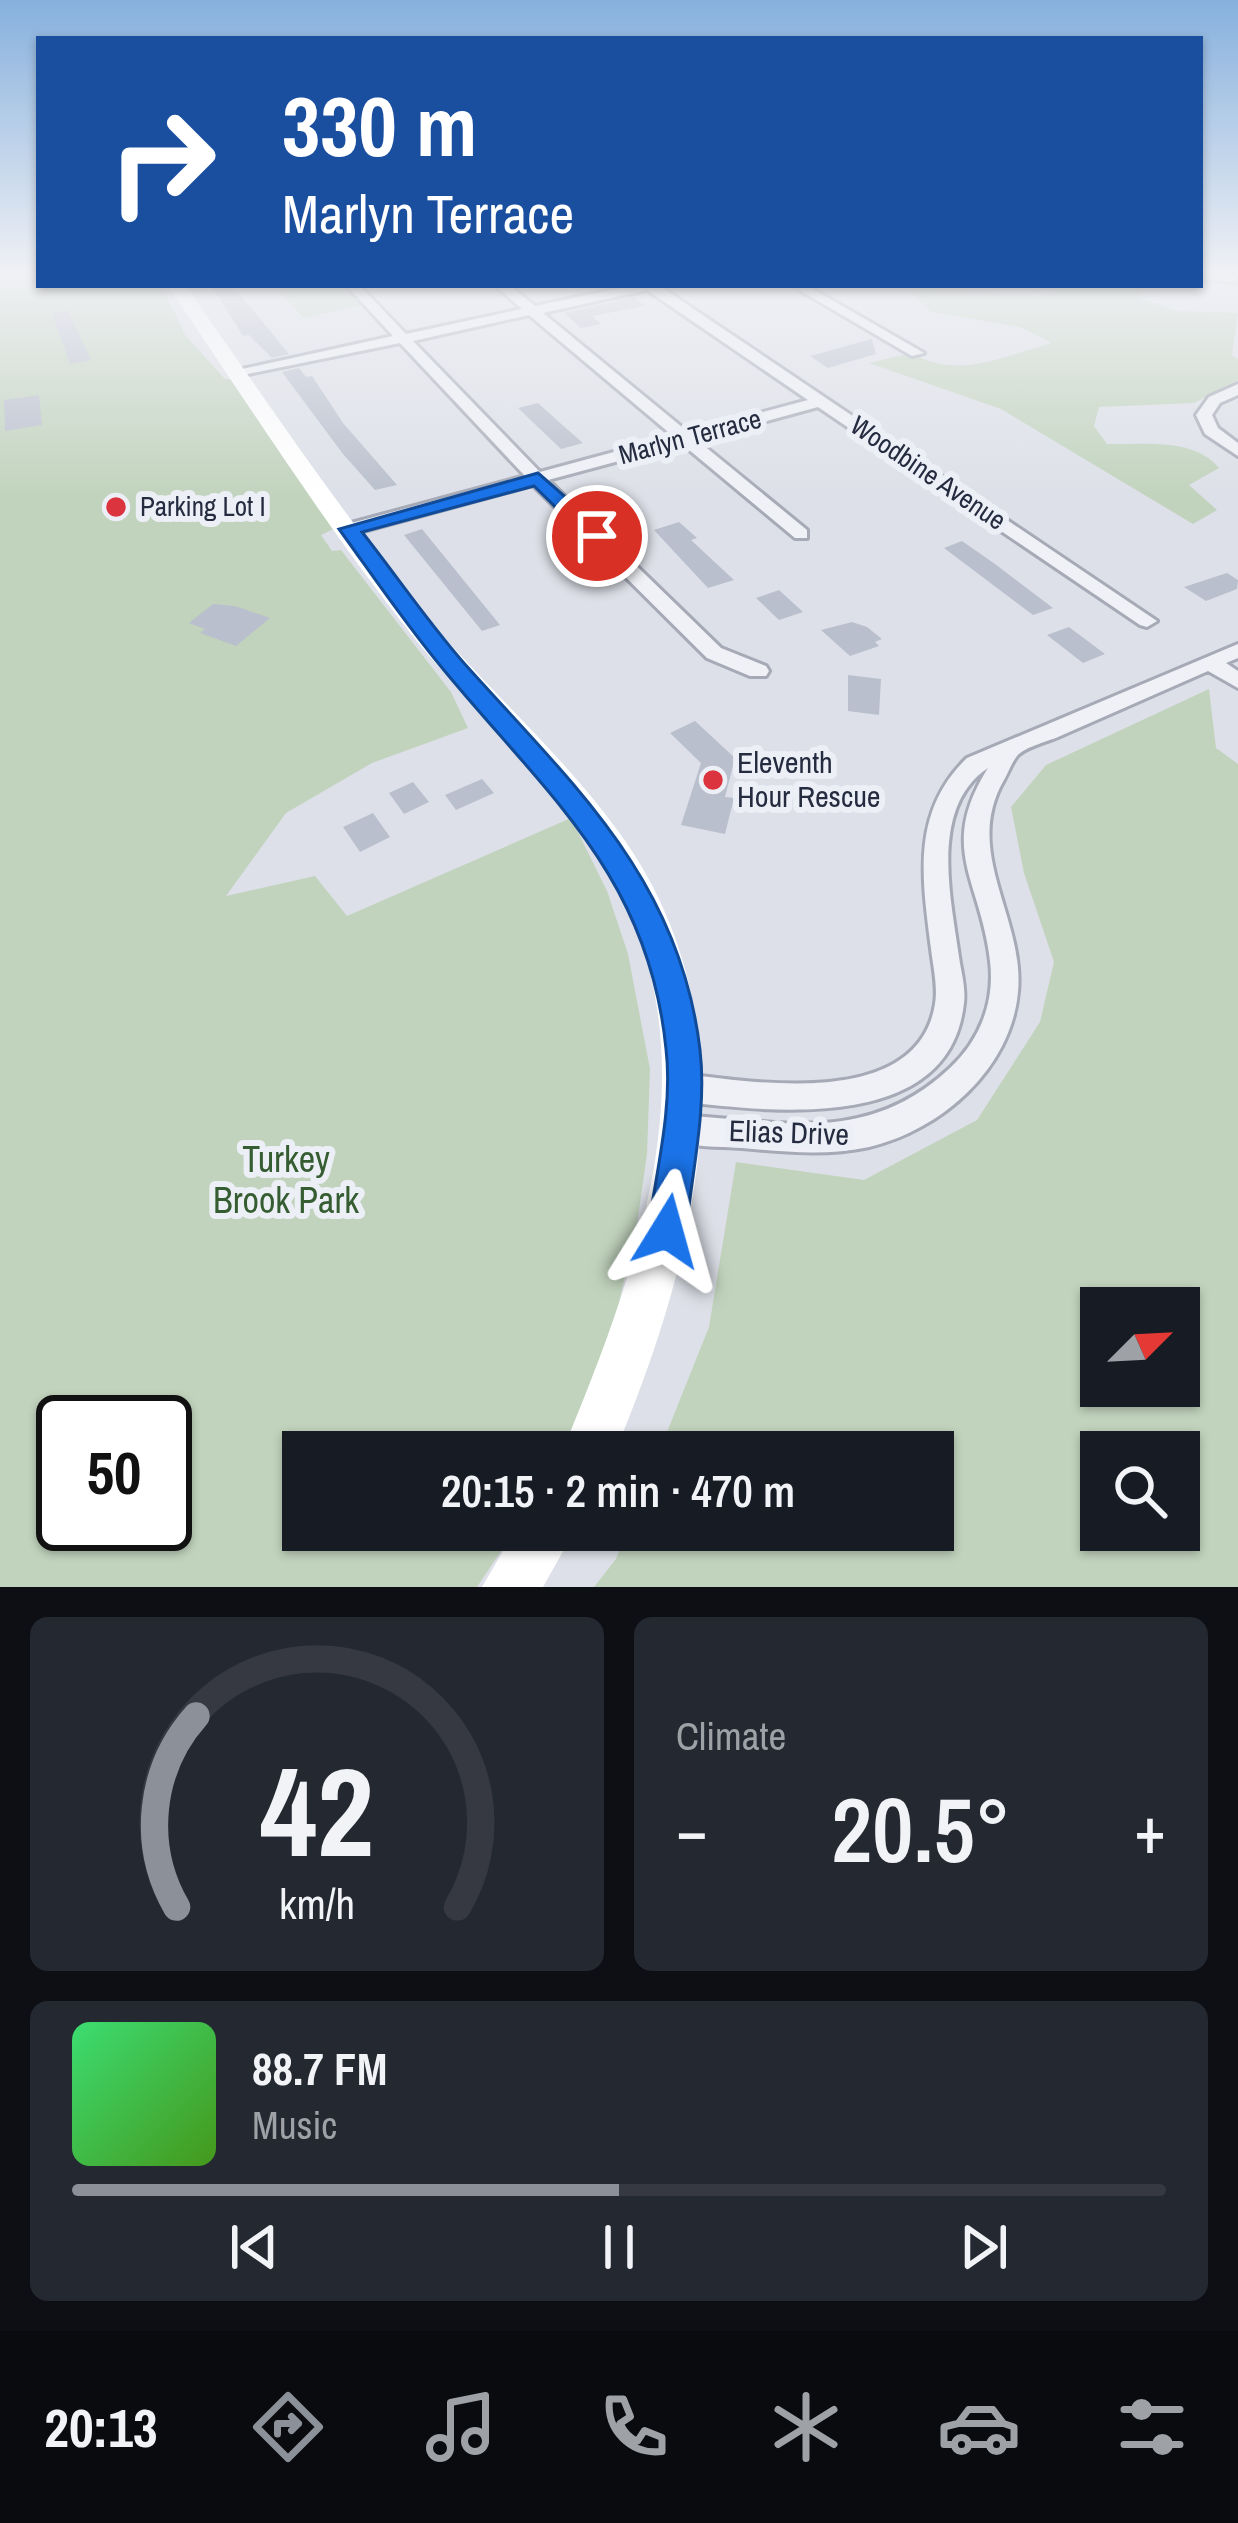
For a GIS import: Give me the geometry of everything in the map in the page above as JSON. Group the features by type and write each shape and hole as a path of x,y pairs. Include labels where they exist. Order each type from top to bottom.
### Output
{"main road":[{"path":"221,349 419,625 571,795 617,856 644,907 672,983 685,1088 667,1231 650,1295 597,1431"},
{"path":"510,1587 534,1551"}],"street":[{"path":"238,374 355,349"},
{"path":"412,349 714,653 758,671"},
{"path":"579,349 801,534"},
{"name":"Woodbine Avenue","path":"744,349 1148,621"},
{"path":"910,349 917,353"},
{"path":"1238,389 1214,400 1204,415 1211,431 1238,452"},
{"name":"Marlyn Terrace","path":"350,529 821,401"},
{"name":"Elias Drive","path":"685,1088 807,1096 861,1092 902,1075 943,1031 950,1003 937,852 940,808 965,770 1238,650"},
{"path":"1210,662 1238,681"},
{"name":"Elias Drive","path":"681,1129 856,1137 917,1117 959,1082 989,1043 1005,991 1002,944 975,851 979,807 1007,753"}],"green space":[{"name":"Turkey Brook Park","path":"0,349 198,349 225,379 234,379 338,527 321,535 332,551 341,550 451,692 468,728 372,763 286,813 226,896 315,876 347,916 571,818 607,891 628,954 650,1069 647,1154 637,1224 608,1351 571,1431 282,1431 282,1551 501,1551 477,1587 0,1587"},
{"path":"1031,349 1233,349 1238,380 1194,403 1099,407 1094,426 1107,444 1182,447 1208,458 1219,468 1189,485 1217,510 1193,524 1001,409 869,363 911,353 946,365"},
{"path":"1209,689 1216,748 1238,764 1238,1587 594,1587 619,1551 954,1551 954,1431 667,1431 709,1327 736,1162 864,1180 977,1120 1040,1022 1054,962 1024,873 1011,807 1046,765"}],"building":[{"path":"65,349 86,349 91,360 70,364"},
{"path":"263,349 285,349 289,354 272,358"},
{"path":"835,349 875,349 876,354 828,368 810,356"},
{"path":"299,368 306,377 312,376 343,423 397,485 375,490 343,454 282,372"},
{"path":"39,395 42,425 5,431 4,400"},
{"path":"538,403 583,443 561,449 518,408"},
{"path":"679,522 697,538 691,540 734,580 708,588 654,530"},
{"path":"422,529 500,625 482,631 404,535"},
{"path":"962,541 1053,608 1033,615 944,548"},
{"path":"1227,573 1238,580 1237,589 1206,601 1184,587"},
{"path":"779,590 803,612 779,620 756,598"},
{"path":"213,604 270,618 236,646 200,633 205,629 189,623"},
{"path":"852,622 882,639 875,642 879,646 850,656 821,630"},
{"path":"1069,627 1105,654 1083,663 1047,635"},
{"path":"848,675 881,679 879,715 848,711"},
{"name":"Eleventh Hour Rescue","path":"695,721 735,758 725,797 734,798 725,834 681,825 701,763 670,733"},
{"path":"482,779 494,793 456,810 445,795"},
{"path":"413,782 429,802 404,814 389,793"},
{"path":"373,813 390,837 360,852 343,827"}],"place":[{"name":"Parking Lot I","path":"116,507"},
{"name":"Eleventh Hour Rescue","path":"713,780"}],"route":[{"path":"597,536 538,479 350,529 450,662 591,819 644,907 672,983 683,1050 685,1088 667,1231"}]}
